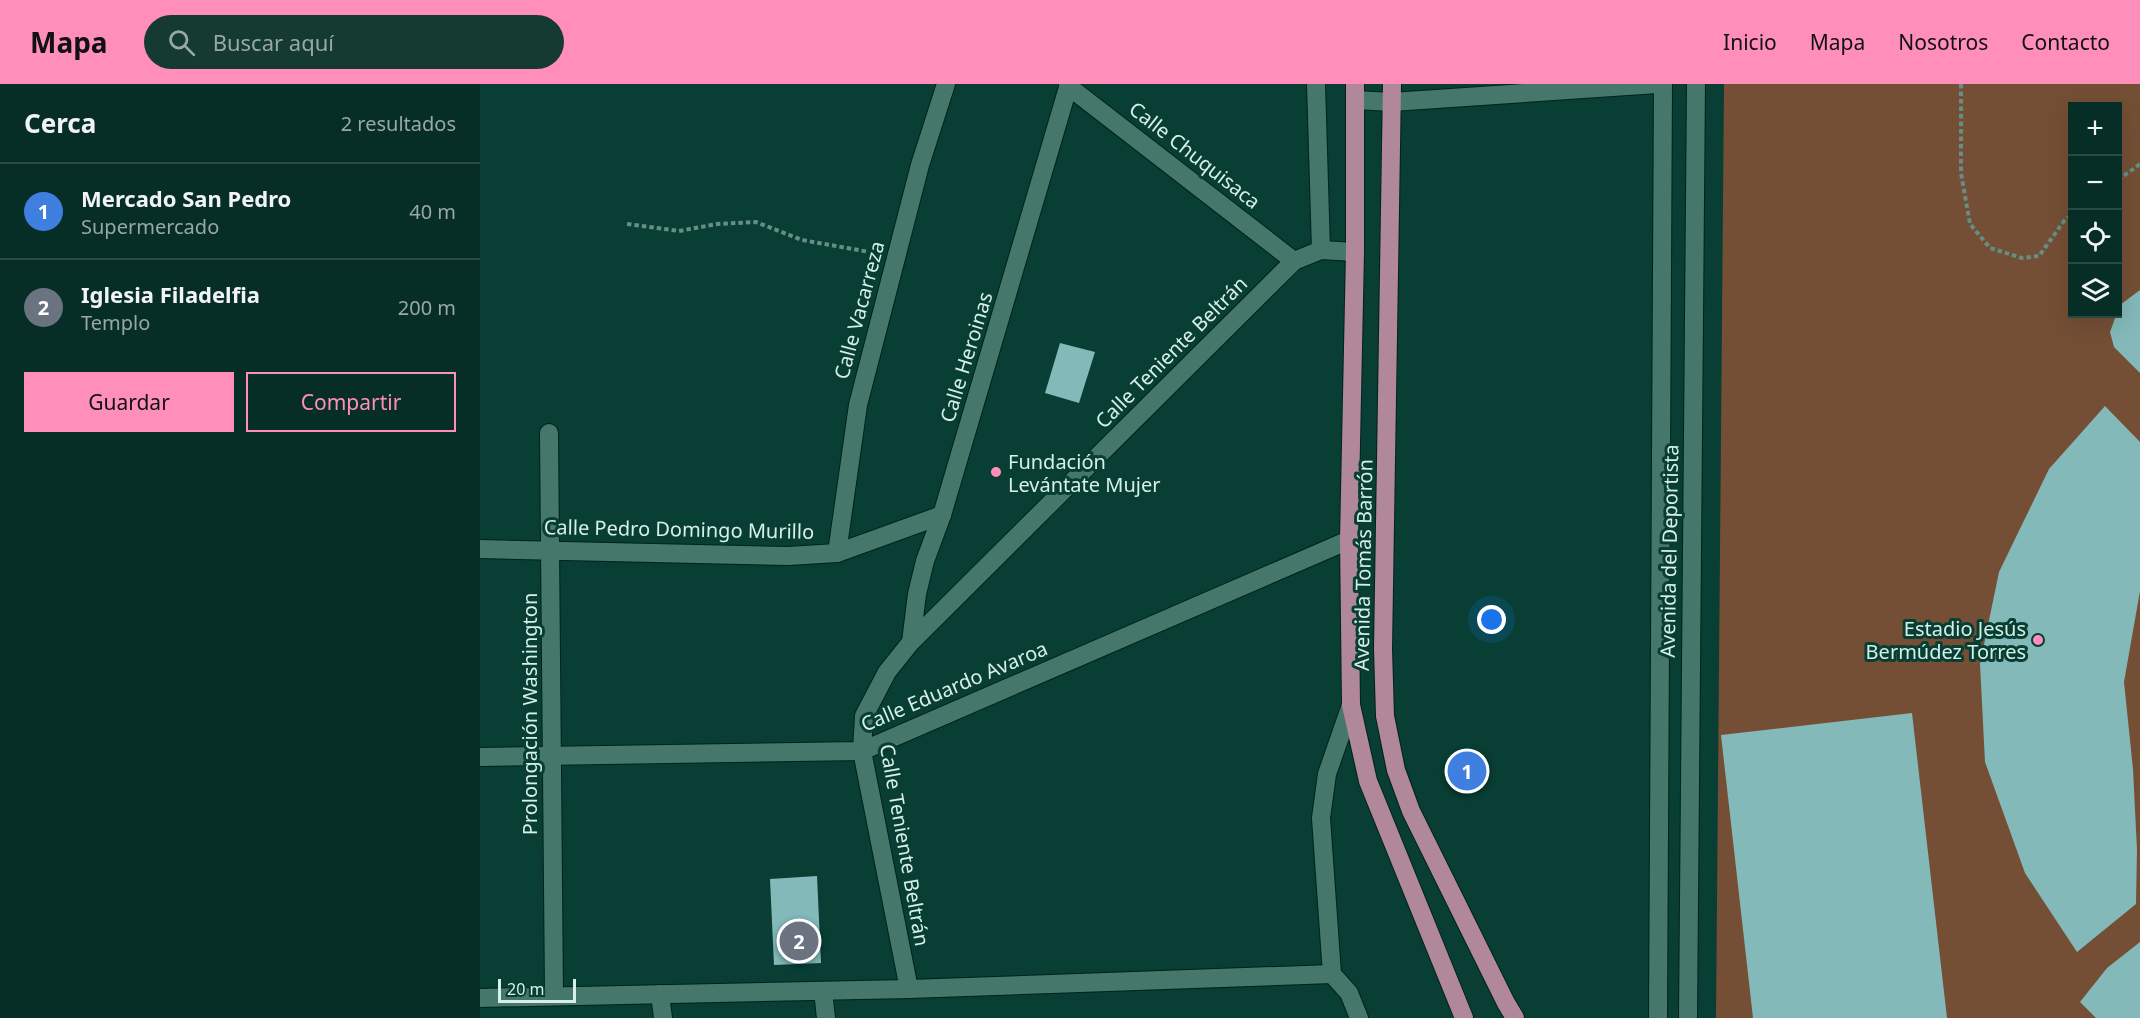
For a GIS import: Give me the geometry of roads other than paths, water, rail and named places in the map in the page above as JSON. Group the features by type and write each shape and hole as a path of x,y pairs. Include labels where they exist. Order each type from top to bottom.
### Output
{"main road":[{"name":"Avenida Tomás Barrón","path":"1355,92 1349,540 1351,705 1368,781 1464,1018"},
{"name":"Avenida Tomás Barrón","path":"1392,93 1383,649 1385,716 1396,770 1411,811 1515,1018"}],"street":[{"name":"Calle Vacarreza","path":"837,552 858,405 921,165 946,84"},
{"path":"1316,84 1321,250"},
{"path":"1355,92 1392,93 1657,84"},
{"name":"Avenida del Deportista","path":"1658,1018 1663,84"},
{"name":"Avenida del Deportista","path":"1688,1018 1696,84"},
{"name":"Calle Chuquisaca","path":"1068,85 1294,261"},
{"name":"Calle Heroinas","path":"911,642 922,572 942,515 1068,85"},
{"name":"Calle Teniente Beltrán","path":"909,989 862,751 864,716 887,672 911,642 1294,261 1321,250 1354,252"},
{"name":"Prolongación Washington","path":"549,433 554,995"},
{"name":"Calle Pedro Domingo Murillo","path":"480,549 788,556 837,552 942,515"},
{"name":"Calle Eduardo Avaroa","path":"480,757 862,751 1349,540"},
{"path":"1351,705 1327,774 1321,818 1332,974 1349,993 1359,1018"},
{"path":"480,998 909,989 1332,974"},
{"path":"823,991 826,1018"},
{"path":"660,994 663,1018"}],"place":[{"name":"Fundación Levántate Mujer","path":"996,472"},
{"name":"Estadio Jesús Bermúdez Torres","path":"2038,640"},
{"name":"Mercado San Pedro","path":"1467,771"},
{"name":"Iglesia Filadelfia","path":"799,941"}]}
